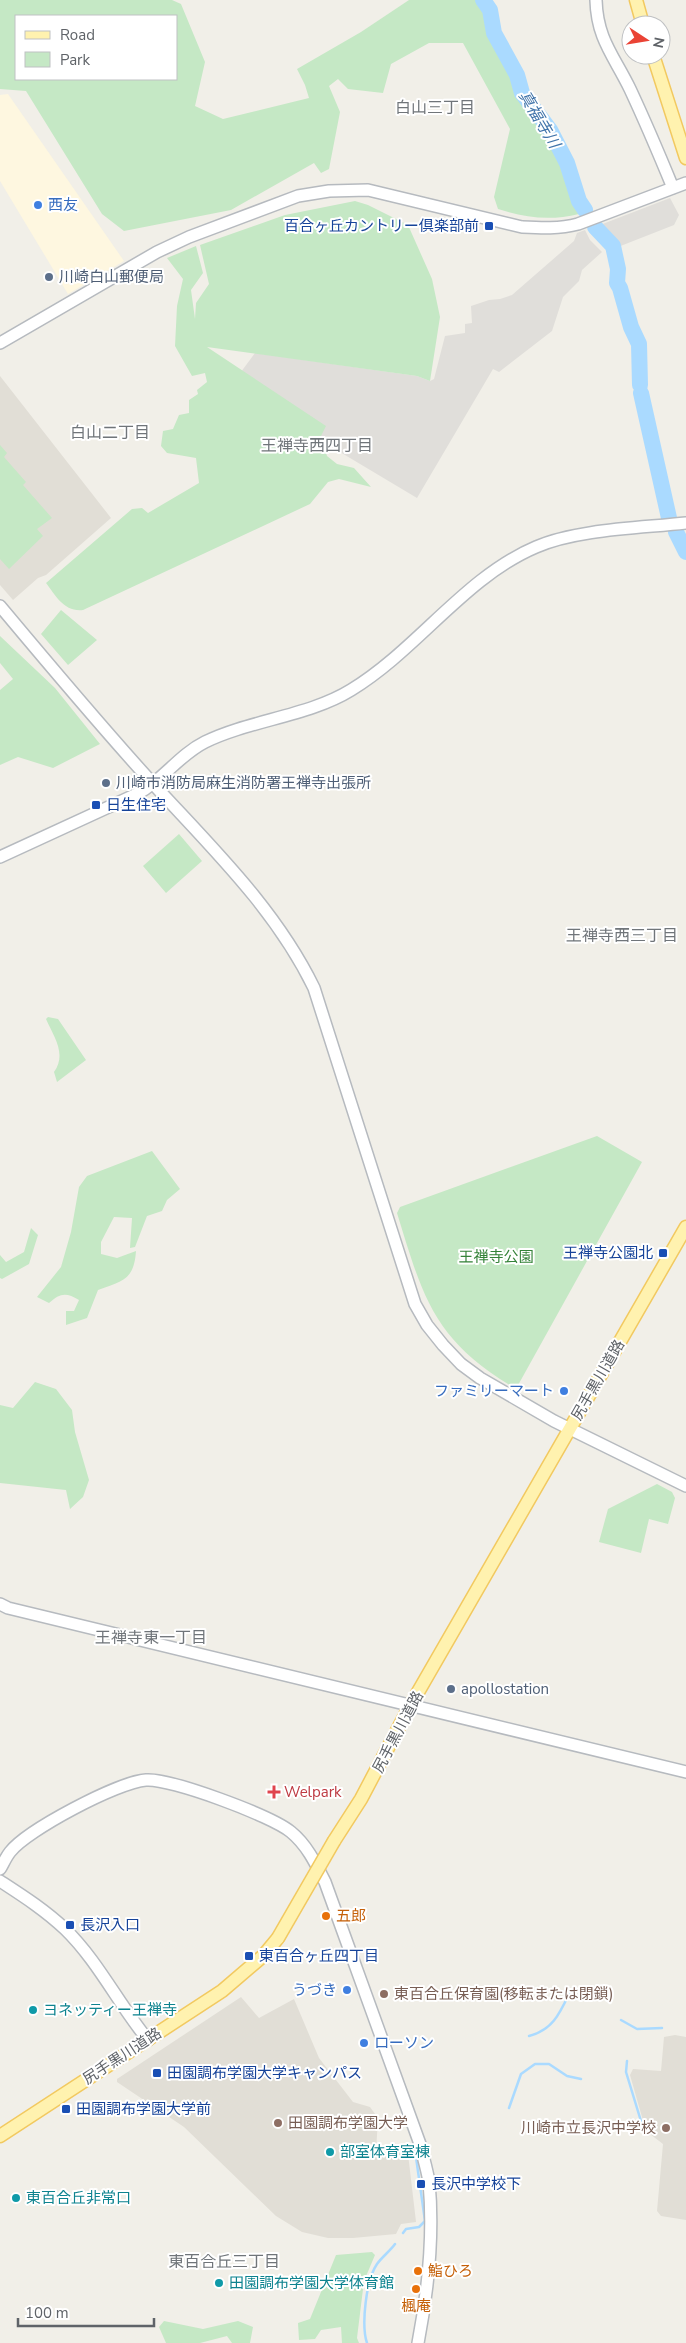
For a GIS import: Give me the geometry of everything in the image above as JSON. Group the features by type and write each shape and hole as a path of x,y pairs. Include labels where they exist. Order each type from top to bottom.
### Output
{"main road":[{"path":"636,0 641,15"},
{"path":"656,65 686,158"},
{"name":"尻手黒川道路","path":"0,2136 222,1992 263,1956 278,1938 368,1786 410,1706 686,1227"}],"street":[{"path":"596,0 596,16 606,48 629,87 673,188"},
{"path":"0,343 157,252 189,237 298,196 329,191 368,190 522,227 539,228 578,224 686,183"},
{"path":"0,857 154,785 186,753 205,742 349,692 375,674 484,579 535,547 586,535 686,523"},
{"path":"0,606 154,785 265,908 298,956 314,988 415,1304 427,1325 461,1364 514,1400 686,1486"},
{"path":"0,1604 8,1608 686,1772"},
{"path":"0,1869 10,1852 47,1824 110,1791 131,1783 147,1780 172,1784 221,1800 279,1823 293,1833 312,1856 325,1882 420,2144 428,2180 430,2212 427,2275 418,2343"},
{"path":"0,1881 36,1905 66,1930 91,1960 148,2040"}],"shaded area":[{"path":"8,94 124,261 68,294 0,181 0,95"},
{"path":"670,198 679,215 674,225 618,247 602,230 600,225"},
{"path":"585,230 590,240 602,252 582,270 579,281 563,297 552,331 499,372 493,369 417,498 278,415 238,376 255,353 417,376 430,381 434,379 445,336 465,333 465,324 472,323 471,306 512,295 574,241 577,233"},
{"path":"0,376 111,518 46,575 38,578 13,600 0,585"},
{"name":"田園調布学園大学","path":"241,1997 259,2018 294,1999 319,2058 353,2102 370,2107 378,2118 376,2152 408,2154 416,2222 401,2224 396,2234 353,2238 328,2238 302,2232 276,2216 184,2127 117,2082 117,2079"},
{"name":"川崎市立長沢中学校","path":"675,2035 686,2037 686,2220 661,2216 657,2211 663,2144 646,2131 630,2075 633,2069 661,2071 664,2037"}],"green space":[{"path":"0,0 172,0 181,4 205,62 195,106 223,119 309,98 297,69 361,32 409,0 480,0 522,97 549,133 565,164 581,210 579,214 538,218 498,209 494,197 510,129 463,43 429,43 391,64 383,93 348,89 338,79 329,86 340,112 329,169 321,173 314,163 231,210 124,231 102,214 26,91 0,89"},
{"path":"355,201 368,205 408,225 432,279 440,317 430,381 417,376 207,347 326,426 321,436 327,456 337,464 354,468 371,487 339,479 328,482 310,504 83,610 76,610 66,606 57,598 46,583 132,509 142,508 148,513 199,483 196,458 167,453 161,446 163,431 173,429 179,415 189,413 189,400 198,394 197,390 207,382 205,373 192,376 175,346 177,306 183,279 167,258 196,246 203,273 191,290 195,319 196,303 209,284 200,245 285,215"},
{"path":"0,445 7,453 4,457 26,482 23,485 52,518 37,529 43,536 9,569 0,559"},
{"path":"61,610 97,640 68,665 41,634"},
{"path":"0,636 55,688 100,744 53,768 18,757 0,765 0,690 13,679 0,663"},
{"path":"179,834 202,861 166,893 143,866"},
{"path":"48,1017 58,1019 86,1060 57,1082 54,1072 58,1065 59,1052 46,1019"},
{"name":"王禅寺公園","path":"597,1136 642,1162 517,1387 513,1387 486,1369 465,1351 448,1333 435,1314 415,1269 397,1213 400,1207"},
{"path":"152,1151 180,1189 167,1200 162,1211 147,1216 135,1247 130,1248 132,1218 114,1217 101,1242 101,1254 117,1258 136,1251 133,1268 126,1278 98,1290 87,1318 66,1325 66,1311 74,1311 79,1300 63,1295 56,1297 49,1303 37,1297 61,1267 71,1232 79,1187 87,1176"},
{"path":"31,1228 38,1235 29,1264 2,1279 0,1278 0,1255 6,1262 24,1252"},
{"path":"35,1382 56,1389 72,1410 75,1432 89,1480 83,1497 70,1509 66,1490 0,1483 0,1405 13,1408"},
{"path":"657,1484 672,1492 675,1498 668,1524 649,1519 641,1553 599,1542 608,1509"},
{"path":"372,2252 375,2255 364,2281 357,2338 359,2343 342,2343 341,2327 321,2330 315,2339 299,2340 298,2323 310,2319 336,2255"},
{"path":"164,2321 203,2329 238,2321 253,2327 250,2343 232,2343 227,2336 200,2343 166,2343 159,2327"}],"waterway":[{"name":"真福寺川","path":"483,0 490,10 494,33 517,75 522,93 550,130 567,163 579,201 585,210"},
{"name":"真福寺川","path":"595,227 613,246 618,269 617,283 631,327 639,344 640,385"},
{"name":"真福寺川","path":"641,393 669,518"},
{"name":"真福寺川","path":"676,532 686,552"},
{"path":"529,2036 544,2030 554,2021 569,1994"},
{"path":"621,2020 637,2029 662,2028"},
{"path":"627,2061 626,2072 644,2131"},
{"path":"509,2108 521,2074 535,2064 549,2064 567,2076 581,2079"},
{"path":"403,2233 406,2229 419,2227 425,2221 414,2143"},
{"path":"367,2343 364,2325 367,2291 377,2264 395,2244"}],"place":[{"name":"西友","path":"38,205"},
{"name":"百合ヶ丘カントリー倶楽部前","path":"489,226"},
{"name":"川崎白山郵便局","path":"49,277"},
{"name":"川崎市消防局麻生消防署王禅寺出張所","path":"106,783"},
{"name":"日生住宅","path":"96,805"},
{"name":"王禅寺公園北","path":"663,1253"},
{"name":"ファミリーマート","path":"564,1391"},
{"name":"apollostation","path":"451,1689"},
{"name":"Welpark","path":"274,1792"},
{"name":"五郎","path":"326,1916"},
{"name":"長沢入口","path":"70,1925"},
{"name":"東百合ヶ丘四丁目","path":"249,1956"},
{"name":"うづき","path":"347,1990"},
{"name":"東百合丘保育園(移転または閉鎖)","path":"384,1994"},
{"name":"ヨネッティー王禅寺","path":"33,2010"},
{"name":"ローソン","path":"364,2043"},
{"name":"田園調布学園大学キャンパス","path":"157,2073"},
{"name":"田園調布学園大学前","path":"66,2109"},
{"name":"田園調布学園大学","path":"278,2123"},
{"name":"川崎市立長沢中学校","path":"666,2128"},
{"name":"部室体育室棟","path":"330,2152"},
{"name":"長沢中学校下","path":"421,2184"},
{"name":"東百合丘非常口","path":"16,2198"},
{"name":"鮨ひろ","path":"418,2271"},
{"name":"田園調布学園大学体育館","path":"219,2283"},
{"name":"楓庵","path":"416,2289"}],"district":[{"name":"白山三丁目","path":"435,107"},
{"name":"白山二丁目","path":"110,432"},
{"name":"王禅寺西四丁目","path":"317,445"},
{"name":"王禅寺西三丁目","path":"622,935"},
{"name":"王禅寺東一丁目","path":"151,1637"},
{"name":"東百合丘三丁目","path":"224,2261"}]}
